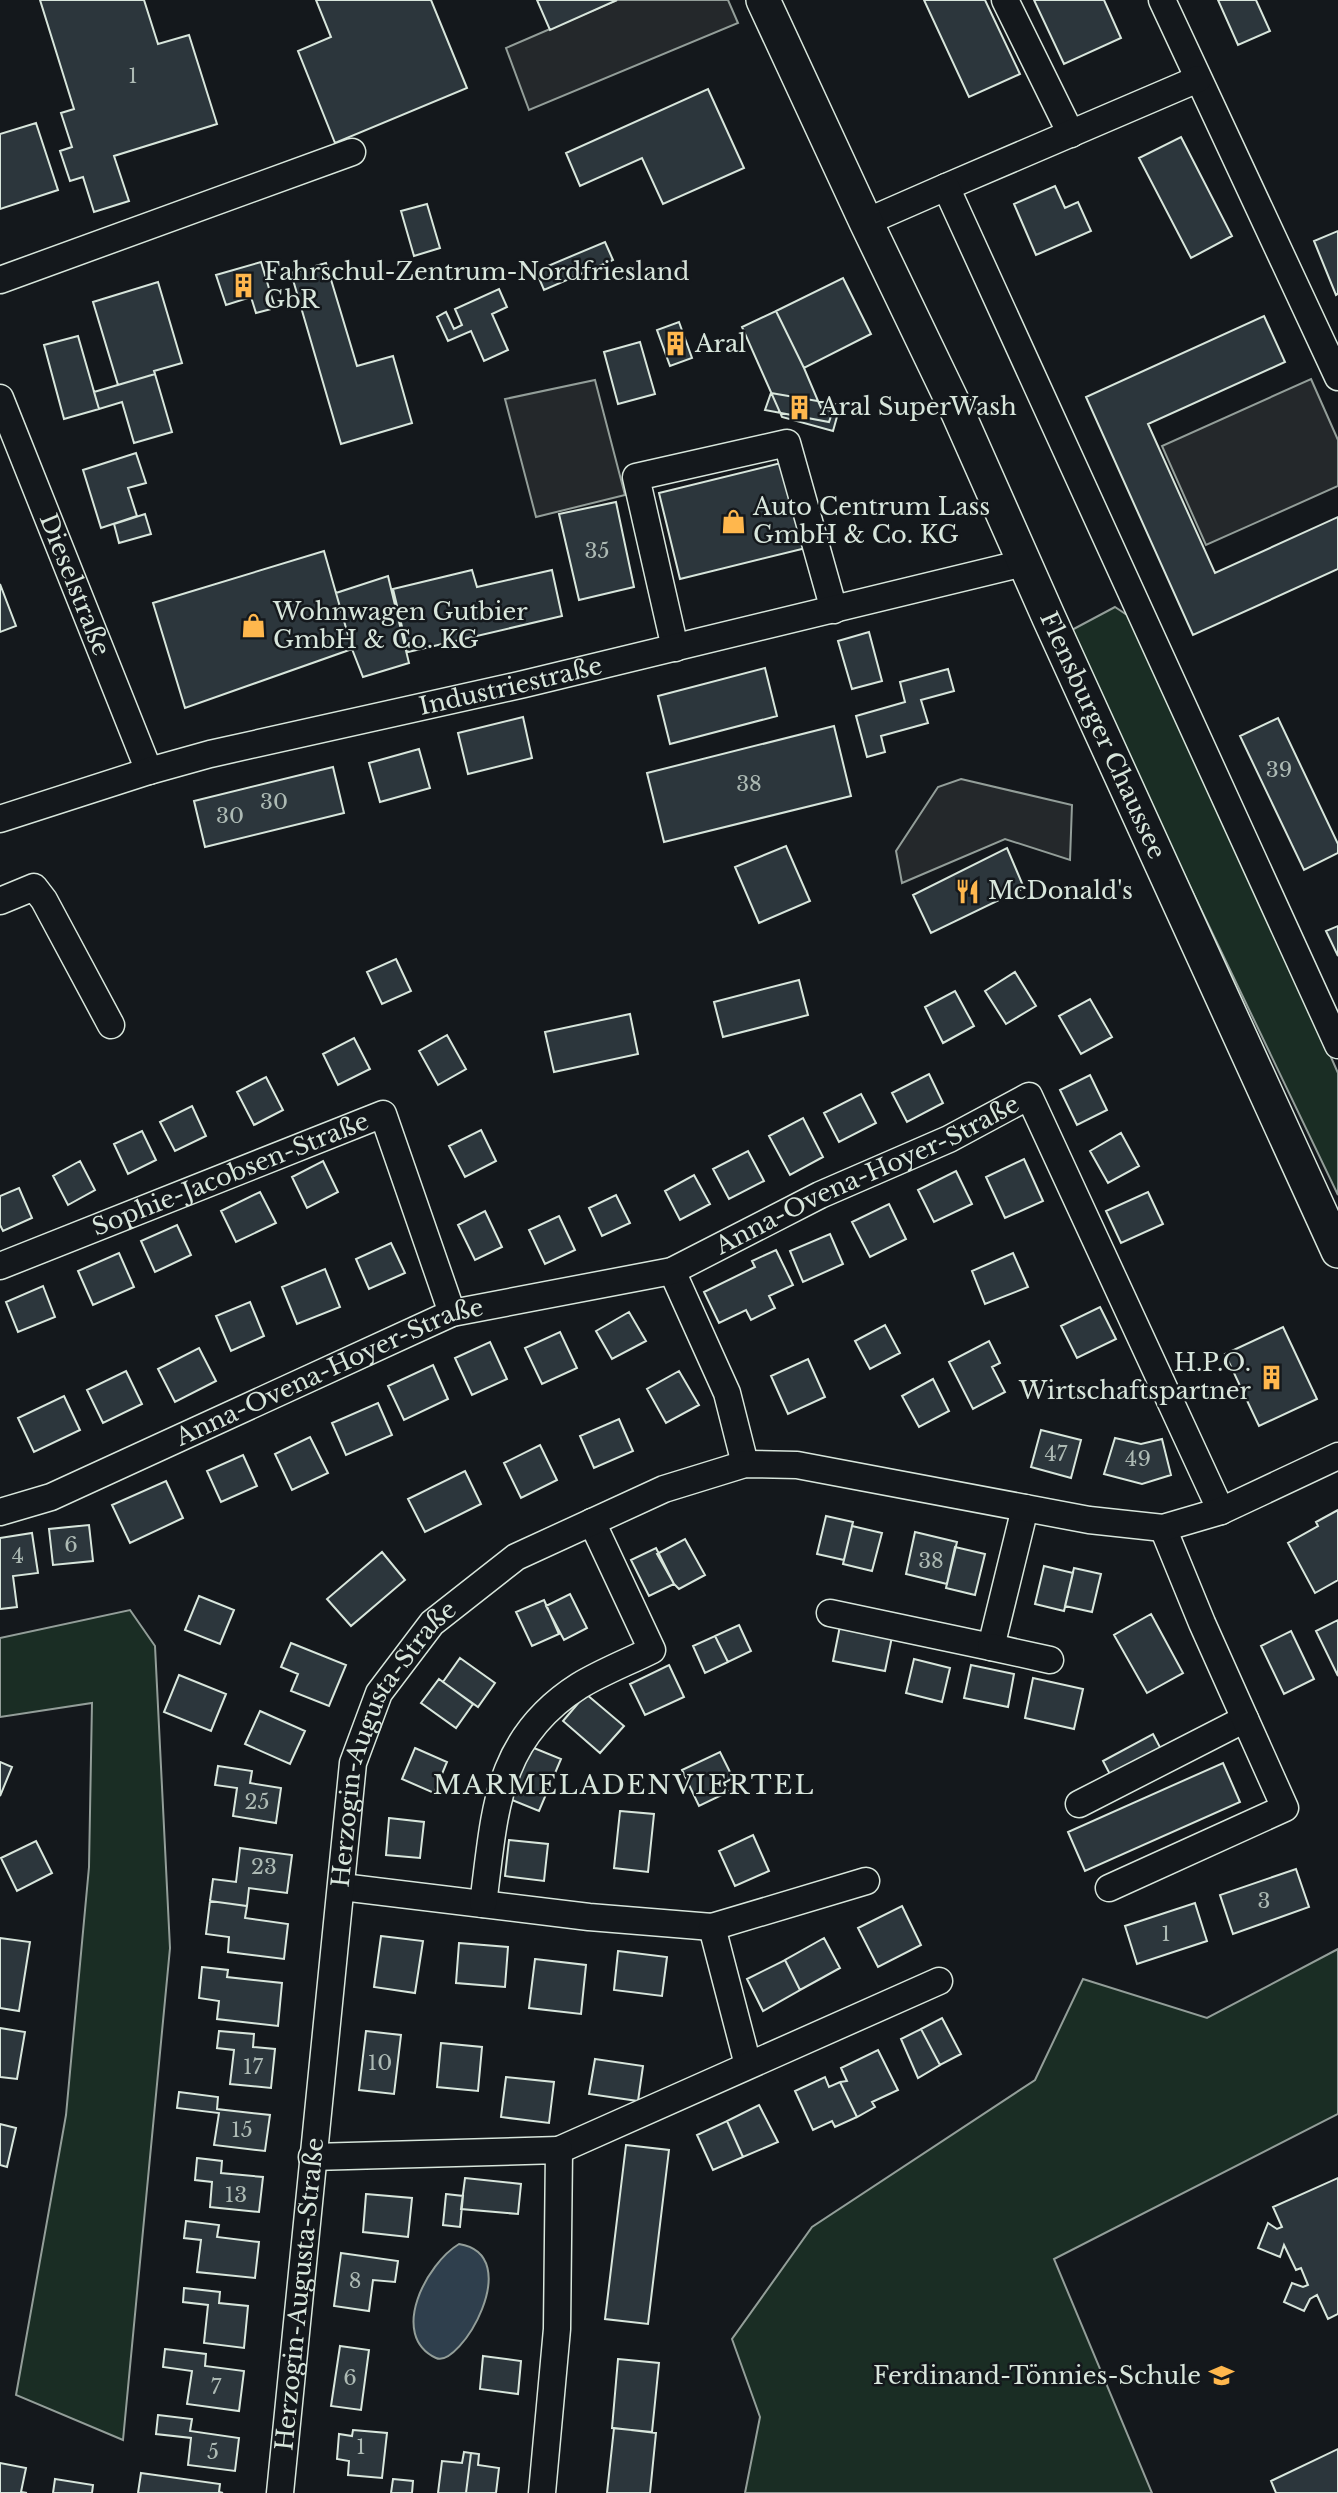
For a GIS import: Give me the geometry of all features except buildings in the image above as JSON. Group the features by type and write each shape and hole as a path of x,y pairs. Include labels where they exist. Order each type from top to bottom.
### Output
{"main road":[{"name":"Flensburger Chaussee","path":"763,0 958,412 1024,563 1338,1251"}],"street":[{"path":"1004,0 1071,134"},
{"path":"1162,0 1198,79 1329,333 1338,377"},
{"path":"866,222 1198,79"},
{"path":"0,280 352,152"},
{"path":"946,187 1338,1045"},
{"name":"Dieselstraße","path":"0,398 149,771"},
{"path":"674,648 636,477 648,474 787,443 834,610"},
{"name":"Industriestraße","path":"0,819 210,754 524,684 1024,563"},
{"path":"0,901 34,887 44,900 111,1025"},
{"name":"Anna-Ovena-Hoyer-Straße","path":"0,1512 51,1497 452,1313 671,1271 820,1195 949,1139 1029,1096 1221,1511"},
{"name":"Sophie-Jacobsen-Straße","path":"0,1266 383,1114 452,1313"},
{"path":"671,1271 727,1393 745,1464"},
{"name":"Herzogin-Augusta-Straße","path":"280,2493 353,1763 379,1693 432,1623 516,1557 664,1489 745,1464 797,1465 1089,1520 1163,1528 1221,1511 1338,1456"},
{"path":"991,1647 1025,1508"},
{"path":"483,1904 495,1808 510,1761 537,1719 579,1686 652,1650 592,1522"},
{"path":"1109,1888 1285,1808 1163,1528"},
{"path":"830,1613 1050,1660"},
{"path":"1079,1804 1245,1719"},
{"path":"342,1887 589,1917 712,1927 866,1881"},
{"path":"712,1927 747,2065"},
{"path":"312,2157 559,2150 939,1981"},
{"path":"542,2493 557,2329 559,2150"}],"green space":[{"path":"1115,607 1139,623 1338,1073 1338,1195 1068,632"},
{"path":"130,1610 155,1646 170,1948 123,2440 16,2395 66,2115 89,1867 92,1703 0,1717 0,1638"},
{"path":"1338,1949 1338,2114 1054,2259 1152,2493 745,2493 760,2417 732,2339 812,2227 1035,2080 1083,1979 1207,2018"}],"shaded area":[{"path":"617,0 728,0 738,23 529,110 506,48"},
{"path":"1311,379 1338,440 1338,486 1206,545 1162,446"},
{"path":"595,380 625,495 536,517 505,399"},
{"path":"961,779 1072,805 1070,860 1005,839 902,883 896,851 938,787"}],"water":[{"path":"459,2244 479,2253 487,2268 488,2288 472,2330 447,2357 436,2358 422,2347 415,2333 414,2317 425,2282 447,2253"}],"place":[{"name":"Fahrschul-Zentrum-Nordfriesland GbR","path":"244,286"},
{"name":"Aral","path":"675,344"},
{"name":"Aral SuperWash","path":"800,407"},
{"name":"Auto Centrum Lass GmbH & Co. KG","path":"733,521"},
{"name":"Wohnwagen Gutbier GmbH & Co. KG","path":"253,626"},
{"name":"McDonald's","path":"968,891"},
{"name":"H.P.O. Wirtschaftspartner","path":"1271,1377"},
{"name":"Ferdinand-Tönnies-Schule","path":"1221,2376"}],"district":[{"name":"MARMELADENVIERTEL","path":"624,1785"}]}
